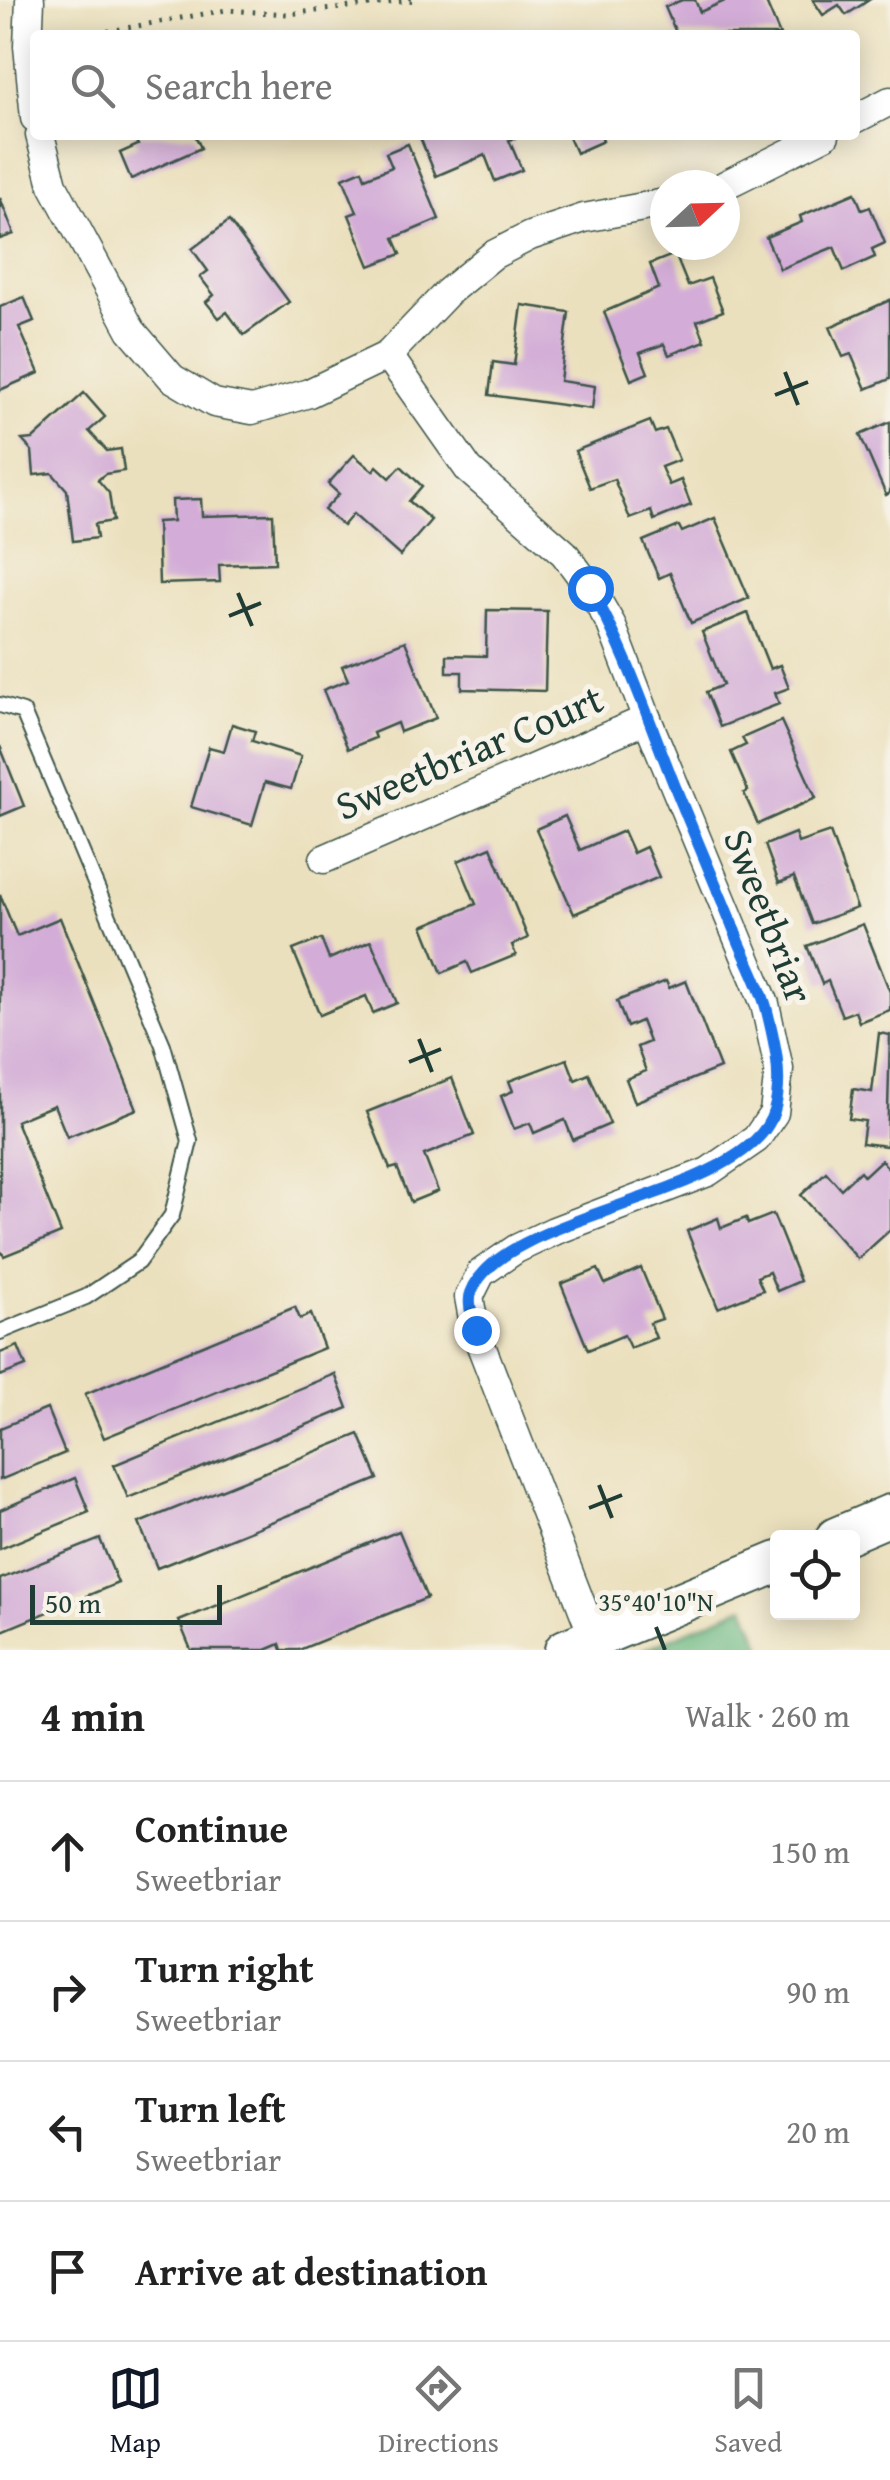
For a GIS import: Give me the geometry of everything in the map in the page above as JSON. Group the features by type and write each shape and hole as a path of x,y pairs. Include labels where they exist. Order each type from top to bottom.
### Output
{"street":[{"path":"30,0 30,67"},
{"path":"860,116 890,100"},
{"path":"41,140 53,185 131,330 172,378 214,402 252,410 310,393 388,355 448,292 493,254 530,236 584,218 650,205"},
{"path":"740,178 815,140"},
{"name":"Sweetbriar","path":"388,355 470,470 564,553 612,624 646,719 765,1004 778,1070 774,1113 756,1140 708,1172 516,1249 481,1273 469,1297 476,1330 579,1644"},
{"name":"Sweetbriar Court","path":"324,859 646,719"},
{"path":"855,1530 890,1515"},
{"path":"579,1644 770,1565"}],"lane":[{"path":"0,705 22,712 163,1044 190,1140 172,1215 138,1262 86,1297 0,1332"}],"path":[{"path":"115,30 226,10 288,14 414,0"}],"green space":[{"path":"745,1606 763,1650 643,1650"}],"building":[{"path":"695,0 700,12 727,0 765,0 778,30 675,30 665,7"},
{"path":"813,0 869,0 846,15 839,5 823,15"},
{"path":"136,140 197,140 201,148 131,179 120,153 138,145"},
{"path":"421,140 509,140 522,170 495,181 485,155 436,176"},
{"path":"570,140 603,140 603,141 576,153"},
{"path":"408,144 439,219 394,238 401,254 370,266 349,215 357,212 343,178 362,170 365,178 392,167 386,153"},
{"path":"855,193 862,210 870,207 885,243 872,249 875,257 844,271 834,247 780,269 766,237 802,222 800,216"},
{"path":"0,198 14,234 0,239"},
{"path":"229,221 289,302 244,335 227,312 219,318 206,302 214,295 200,277 208,271 192,249"},
{"path":"677,260 688,286 710,278 723,311 697,321 705,341 669,355 664,344 640,353 648,373 631,380 604,312 659,288 650,264"},
{"path":"24,297 34,321 19,327 39,373 0,390 0,307"},
{"path":"890,300 890,379 866,389 851,354 843,357 830,327"},
{"path":"522,305 569,312 560,381 595,386 592,409 489,395 493,362 514,365"},
{"path":"84,393 105,417 89,431 107,451 121,449 124,471 105,474 98,480 109,493 113,521 95,524 97,538 73,541 67,490 52,473 34,475 32,451 22,440 33,439"},
{"path":"650,421 655,433 666,429 679,460 661,467 669,485 681,480 691,505 654,520 651,511 630,519 614,479 590,488 575,451"},
{"path":"890,422 890,493 886,495 860,435"},
{"path":"354,455 373,471 377,466 390,478 401,466 422,486 409,501 431,520 400,556 353,514 343,526 324,510 339,494 328,484"},
{"path":"201,499 202,516 273,514 275,563 219,565 220,582 159,584 157,522 173,521 172,500"},
{"path":"715,518 749,598 691,623 670,573 659,578 643,541 679,526 682,532"},
{"path":"487,610 547,611 545,691 462,689 462,672 447,672 447,655 486,656"},
{"path":"748,613 770,669 780,665 789,688 775,693 779,704 720,727 706,692 723,685 702,632"},
{"path":"405,641 436,718 400,732 397,723 348,749 323,690 348,680 342,666"},
{"path":"781,721 816,798 758,824 731,752 746,745 742,738"},
{"path":"232,724 255,731 252,741 301,756 291,789 265,782 252,825 191,807 209,747 224,751"},
{"path":"0,746 24,806 0,816"},
{"path":"565,816 580,850 623,831 633,853 646,847 659,877 574,914 536,829"},
{"path":"830,832 857,908 812,924 794,877 779,883 765,845 795,833 798,843"},
{"path":"491,847 528,938 512,945 516,955 472,973 467,962 442,973 423,926 476,904 458,861"},
{"path":"0,895 17,936 60,918 137,1109 67,1137 54,1105 16,1121 61,1233 4,1256 0,1250"},
{"path":"863,924 890,992 890,1010 859,1022 855,1011 842,1016 828,981 822,984 807,946"},
{"path":"321,939 329,959 371,941 397,1003 373,1013 366,996 320,1015 293,950"},
{"path":"666,981 669,988 686,981 720,1068 635,1102 626,1079 646,1071 637,1047 649,1042 641,1021 627,1027 617,1001"},
{"path":"879,1033 890,1035 887,1146 862,1143 865,1121 849,1119 853,1089 872,1092"},
{"path":"567,1059 575,1080 589,1074 610,1124 573,1140 565,1120 534,1133 530,1123 514,1129 501,1096 513,1091 509,1081"},
{"path":"452,1078 474,1135 424,1155 438,1191 411,1202 397,1167 390,1169 367,1112"},
{"path":"881,1160 890,1170 890,1230 858,1259 801,1195 826,1172 841,1189 860,1171 864,1176"},
{"path":"773,1214 800,1281 777,1291 769,1272 757,1277 763,1290 718,1308 687,1231 718,1218 721,1228 746,1218 748,1224"},
{"path":"641,1268 662,1319 650,1323 656,1338 630,1348 624,1335 588,1350 561,1284 598,1269 605,1284"},
{"path":"295,1307 300,1319 311,1314 324,1348 104,1438 85,1394"},
{"path":"18,1346 26,1366 0,1376 0,1353"},
{"path":"335,1374 348,1408 128,1498 114,1465"},
{"path":"47,1409 65,1453 0,1480 0,1428"},
{"path":"359,1434 378,1479 157,1568 139,1523"},
{"path":"75,1478 89,1512 0,1549 0,1510"},
{"path":"399,1531 427,1598 299,1650 282,1650 280,1644 266,1650 191,1650 179,1621"},
{"path":"100,1539 118,1583 0,1632 0,1579"}],"route":[{"path":"476,1330 469,1297 481,1273 516,1249 554,1231 708,1172 756,1140 774,1113 778,1070 765,1004 646,719 612,624 590,588"}]}
